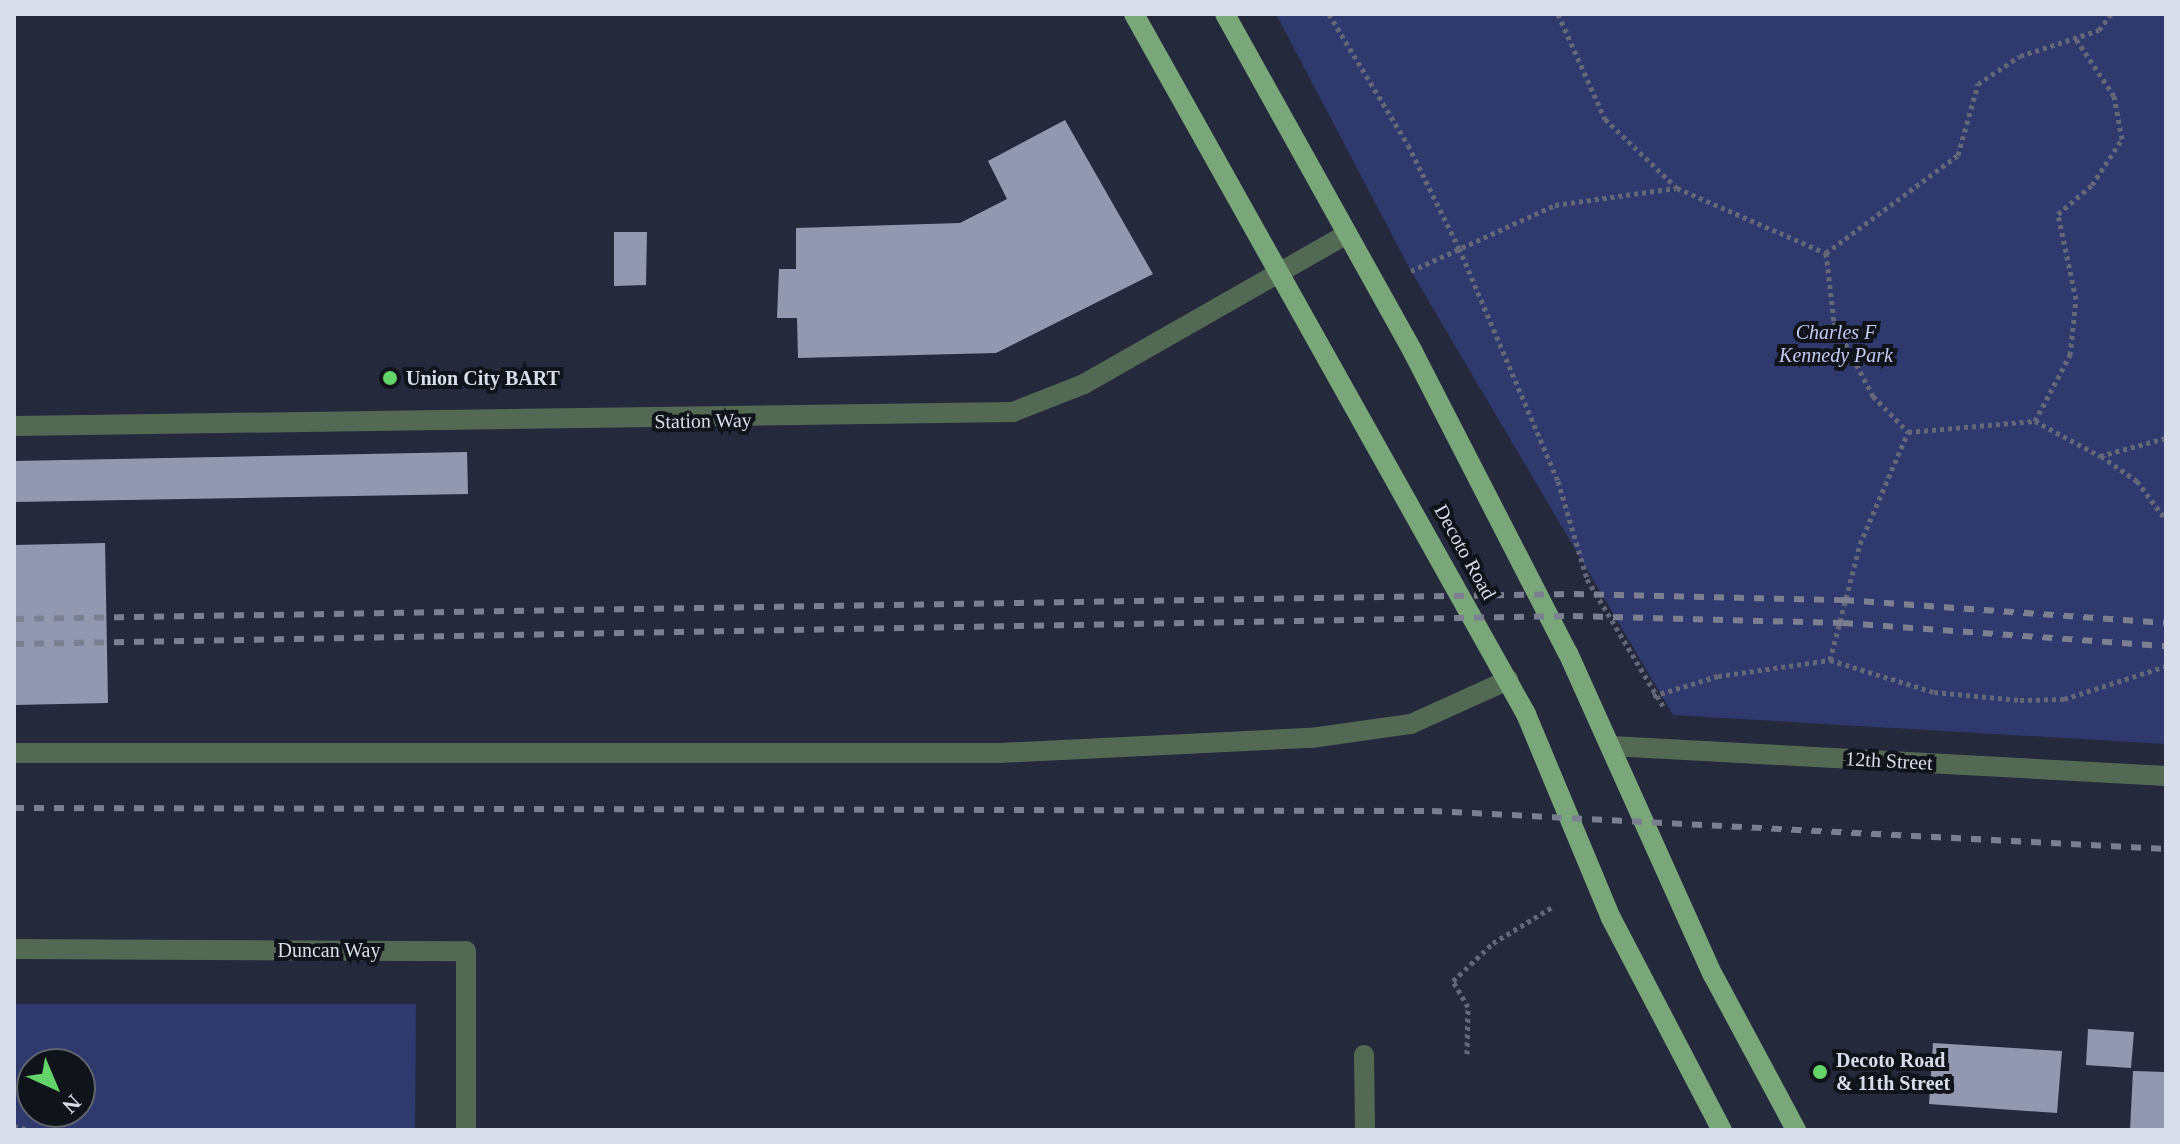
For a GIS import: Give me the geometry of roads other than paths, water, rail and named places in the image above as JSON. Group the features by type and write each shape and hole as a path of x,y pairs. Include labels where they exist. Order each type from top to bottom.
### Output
{"main road":[{"name":"Decoto Road","path":"1134,14 1274,274 1508,680 1629,956 1722,1130"},
{"path":"1225,14 1347,234 1611,746 1713,975 1796,1130"}],"street":[{"name":"Station Way","path":"14,426 970,418 1045,402 1347,234"},
{"path":"14,753 999,753 1280,739 1411,724 1508,680"},
{"name":"12th Street","path":"1611,746 2166,776"},
{"name":"Duncan Way","path":"14,949 466,951 466,1130"},
{"path":"1364,1055 1365,1130"}],"railway":[{"path":"14,619 1574,594 1844,600 2166,623"},
{"path":"14,644 1573,616 1843,623 2166,646"},
{"path":"14,808 1432,811 2166,849"}],"place":[{"name":"Union City BART","path":"390,378"},
{"name":"Decoto Road & 11th Street","path":"1820,1072"}],"park label":[{"name":"Charles F Kennedy Park","path":"1836,344"}]}
